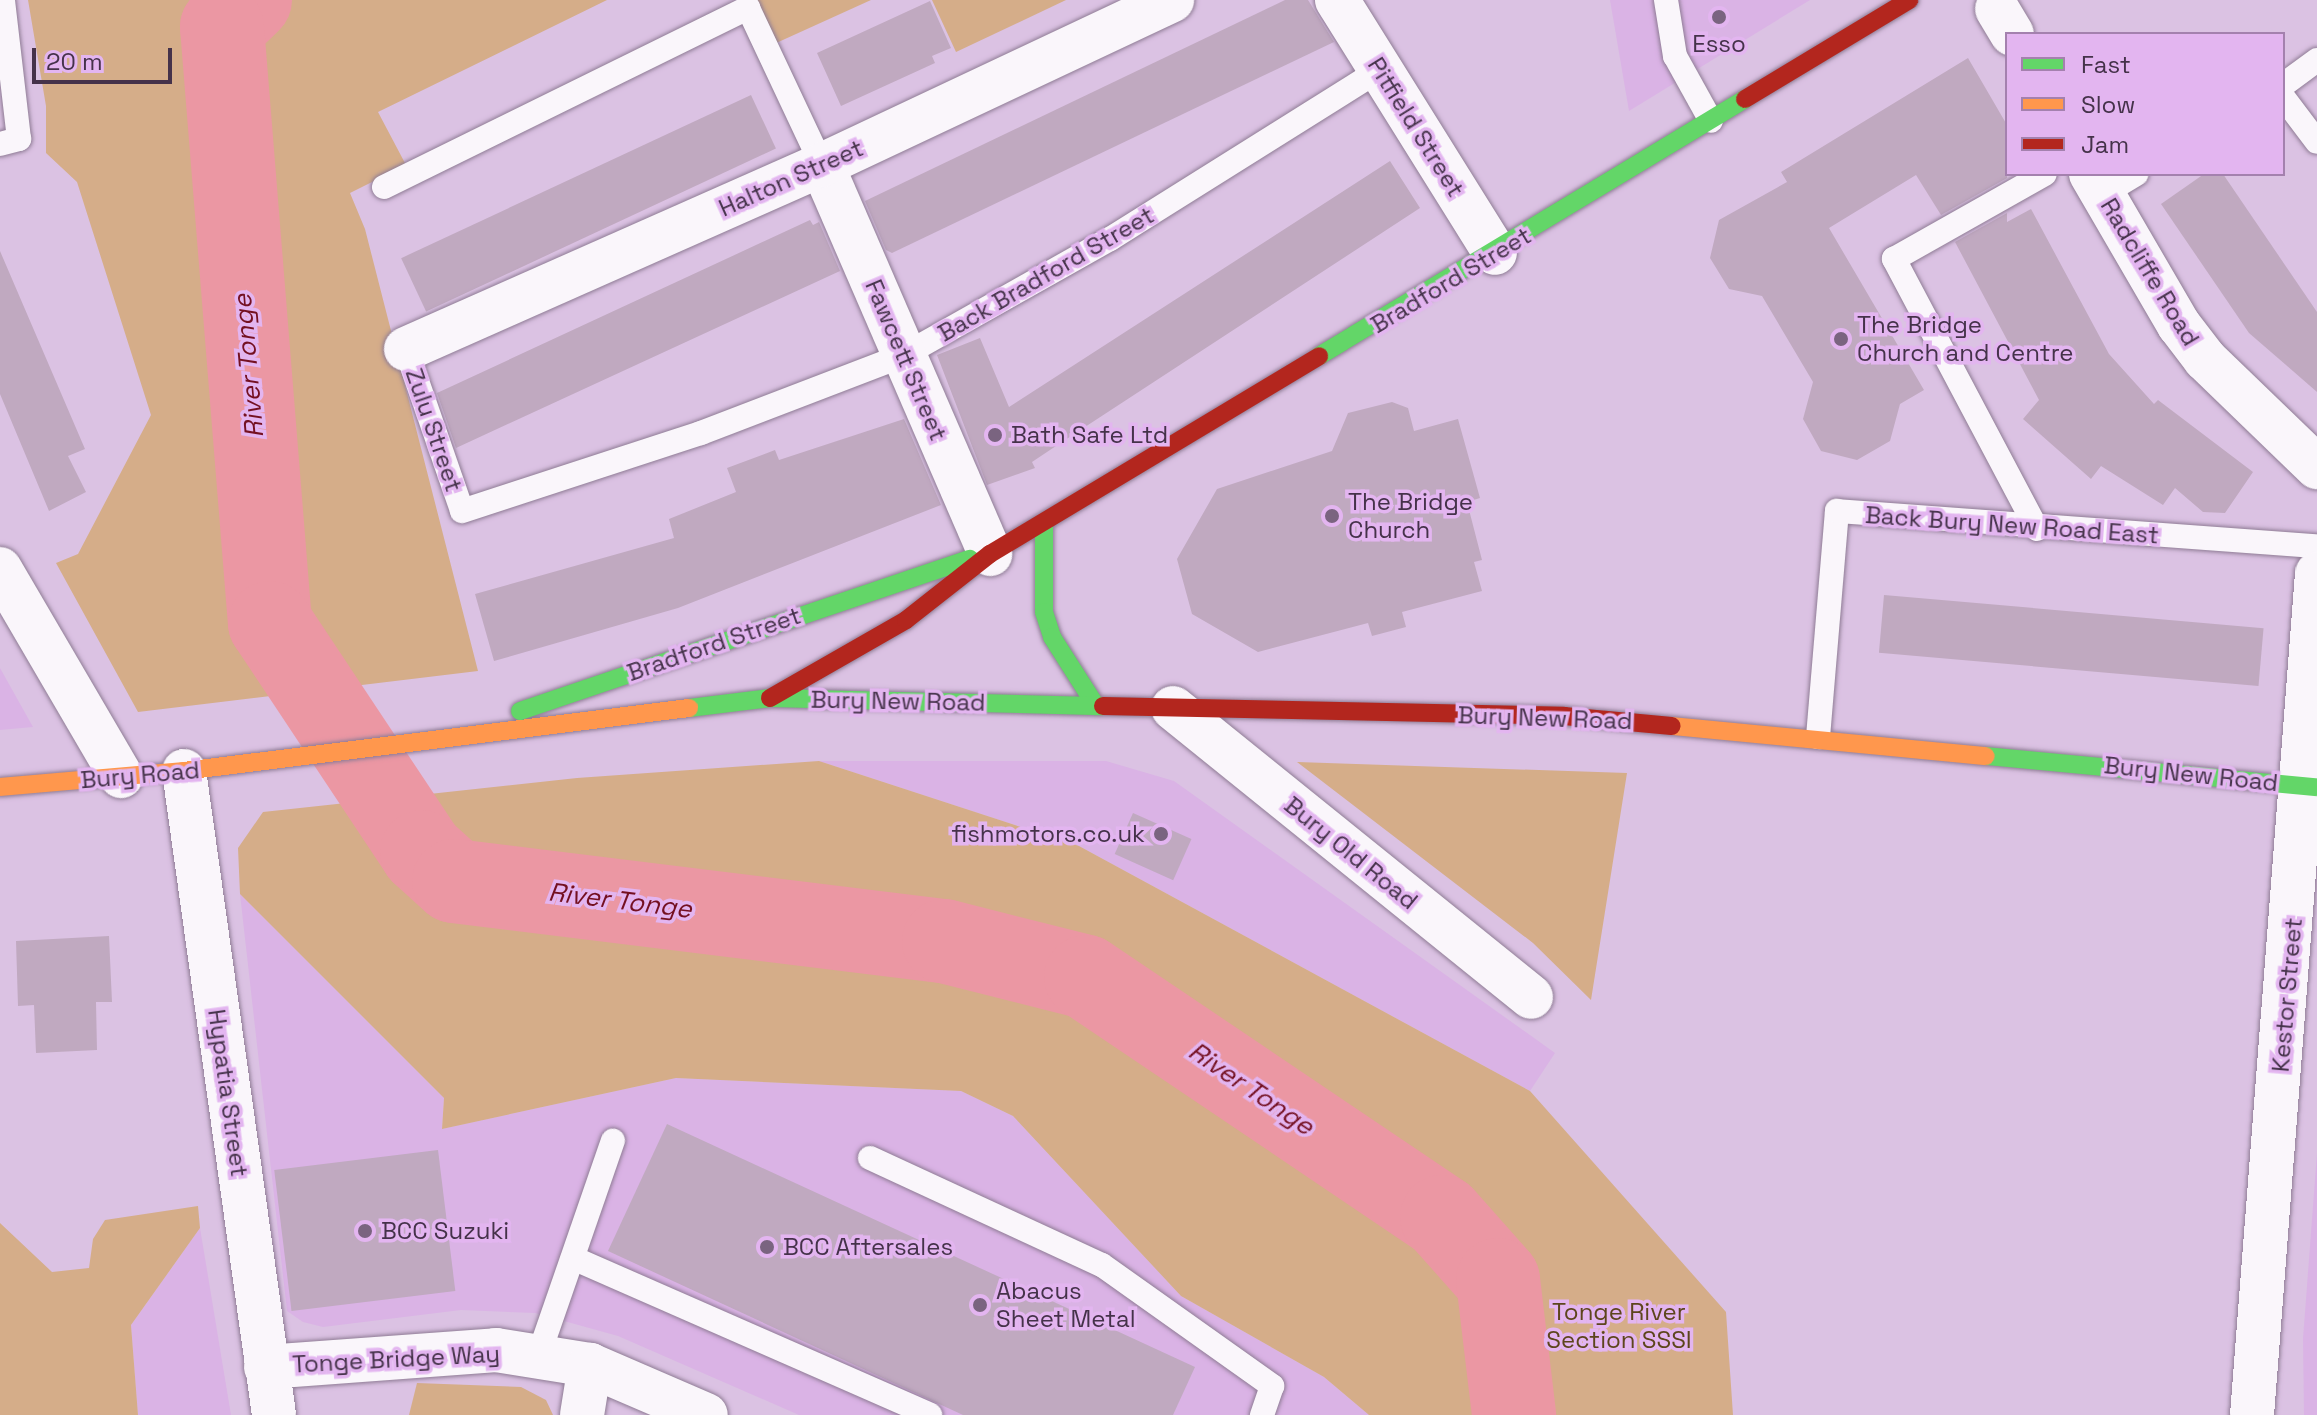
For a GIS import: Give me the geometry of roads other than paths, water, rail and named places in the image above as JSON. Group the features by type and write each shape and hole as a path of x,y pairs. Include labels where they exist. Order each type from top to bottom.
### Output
{"main road":[{"name":"Bradford Street","path":"770,698 906,620 990,554 1044,525 1909,0"},
{"path":"1044,525 1044,612 1052,637 1096,706"},
{"name":"Bradford Street","path":"439,739 915,574 990,554"},
{"path":"439,739 770,698"},
{"name":"Bury New Road","path":"770,698 1564,716 1818,737 2310,786"},
{"name":"Bury Road","path":"0,787 184,771 439,739"}],"street":[{"name":"Halton Street","path":"406,349 822,165 1172,0"},
{"name":"Pitfield Street","path":"1337,0 1495,253"},
{"name":"Fawcett Street","path":"822,165 990,554"},
{"name":"Radcliffe Road","path":"2110,181 2179,325 2205,359 2317,467"},
{"path":"0,569 121,776"},
{"name":"Kestor Street","path":"2252,1415 2310,786 2317,574"},
{"name":"Bury Old Road","path":"1173,708 1531,997"},
{"name":"Hypatia Street","path":"184,771 274,1415"},
{"name":"Tonge Bridge Way","path":"266,1367 496,1350 590,1365 706,1415"},
{"path":"582,1415 590,1365"}],"lane":[{"path":"0,144 19,139 3,0"},
{"path":"1666,0 1675,56 1711,121"},
{"path":"384,187 748,8 822,165"},
{"path":"2285,84 2317,60"},
{"name":"Back Bradford Street","path":"462,511 701,433 904,355 1110,239 1381,69"},
{"path":"2285,100 2317,142"},
{"path":"2037,529 1894,259 2041,176"},
{"name":"Zulu Street","path":"406,349 462,511"},
{"name":"Back Bury New Road East","path":"1818,737 1837,511 2037,529 2317,546"},
{"path":"538,1357 613,1141"},
{"path":"870,1158 1102,1265 1272,1386 1262,1415"},
{"path":"573,1258 930,1415"}],"waterway":[{"name":"River Tonge","path":"250,0 222,27 270,623 422,852 454,881 944,941 1086,977 1442,1217 1498,1280 1514,1415"}],"place":[{"name":"Esso","path":"1719,17"},
{"name":"The Bridge Church and Centre","path":"1841,339"},
{"name":"Bath Safe Ltd","path":"995,435"},
{"name":"The Bridge Church","path":"1332,516"},
{"name":"fishmotors.co.uk","path":"1161,834"},
{"name":"BCC Suzuki","path":"365,1231"},
{"name":"BCC Aftersales","path":"767,1247"},
{"name":"Abacus Sheet Metal","path":"980,1305"}],"park label":[{"name":"Tonge River Section SSSI","path":"1619,1326"}]}
